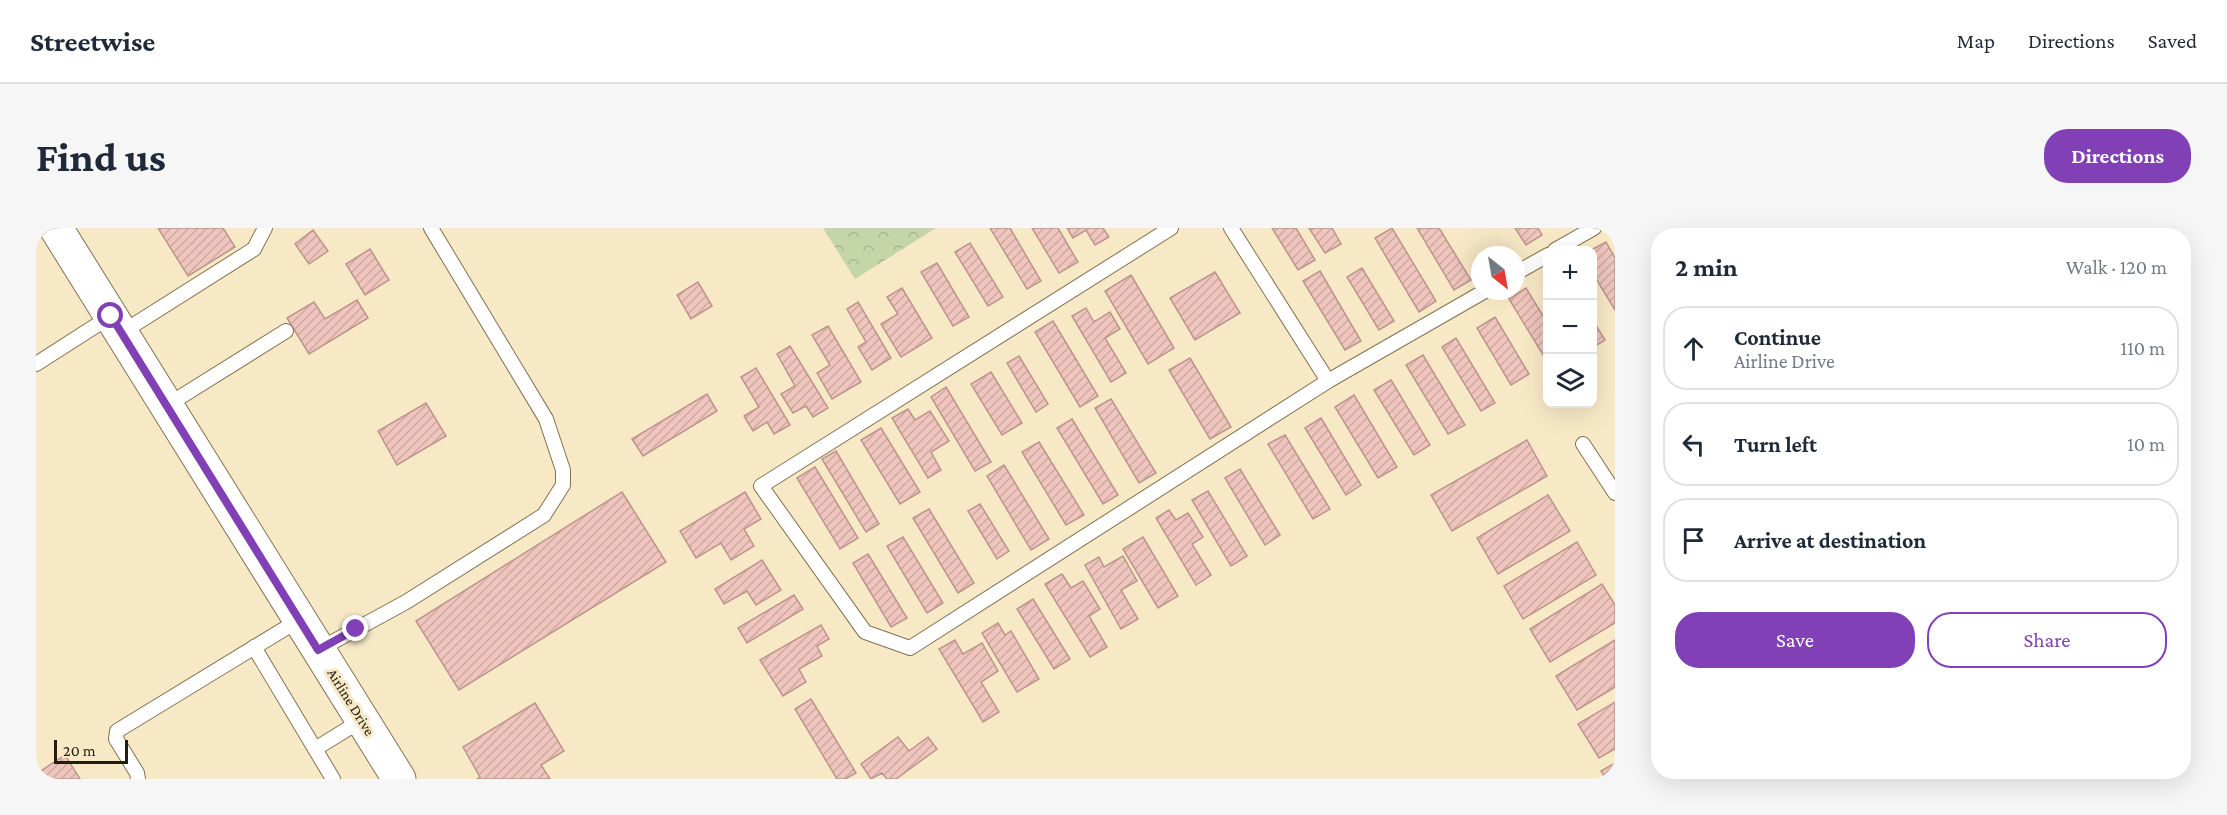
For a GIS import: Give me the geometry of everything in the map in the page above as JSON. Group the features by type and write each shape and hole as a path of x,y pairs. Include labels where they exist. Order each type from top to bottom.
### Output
{"main road":[{"name":"Airline Drive","path":"56,228 399,779"}],"lane":[{"path":"36,364 255,249 265,228"},
{"path":"318,650 406,602 544,515 563,485 563,470 546,419 431,228"},
{"path":"1171,228 760,486 865,632 910,648 1329,381 1471,299"},
{"path":"1231,228 1329,381"},
{"path":"1562,246 1594,228"},
{"path":"1525,268 1543,258"},
{"path":"166,406 286,331"},
{"path":"1583,444 1615,493"},
{"path":"138,779 137,772 117,739 117,731 299,620"},
{"path":"254,647 333,779"},
{"path":"315,749 362,720"}],"green space":[{"path":"823,228 936,228 855,279"}],"building":[{"path":"158,228 223,228 235,247 188,276"},
{"path":"990,228 1010,228 1041,281 1027,289"},
{"path":"1032,228 1058,228 1078,262 1059,273"},
{"path":"1067,228 1103,228 1109,237 1095,245 1086,230 1073,238"},
{"path":"1272,228 1296,228 1315,260 1298,270"},
{"path":"1309,228 1332,228 1341,244 1325,253"},
{"path":"1392,228 1436,301 1419,312 1375,238"},
{"path":"1417,228 1439,228 1471,280 1454,290"},
{"path":"1515,228 1538,228 1542,235 1526,245"},
{"path":"313,230 328,251 309,264 295,244"},
{"path":"1606,242 1615,258 1615,310 1597,280 1597,247"},
{"path":"970,243 1003,297 988,306 955,252"},
{"path":"370,249 389,280 365,295 346,264"},
{"path":"937,263 969,317 953,326 921,272"},
{"path":"1362,268 1394,321 1379,330 1347,277"},
{"path":"1320,271 1361,341 1345,350 1303,281"},
{"path":"1215,272 1240,313 1195,340 1170,298"},
{"path":"1131,275 1174,348 1148,364 1105,291"},
{"path":"698,282 712,306 691,319 677,295"},
{"path":"902,288 932,338 901,357 881,324 898,314 887,297"},
{"path":"1525,289 1543,316 1543,355 1510,300 1525,300"},
{"path":"357,300 368,318 309,354 287,318 314,302 325,319"},
{"path":"858,302 891,358 872,370 858,347 866,342 847,309"},
{"path":"1086,308 1094,322 1110,312 1120,329 1105,338 1126,373 1111,382 1072,316"},
{"path":"1495,317 1529,374 1511,385 1477,328"},
{"path":"1053,321 1098,396 1080,407 1035,332"},
{"path":"828,326 861,382 832,399 817,373 830,365 812,335"},
{"path":"1597,327 1605,340 1597,345"},
{"path":"1456,338 1495,403 1481,411 1442,347"},
{"path":"790,346 828,408 813,417 806,406 793,413 781,394 795,386 777,354"},
{"path":"1423,355 1465,425 1448,434 1406,365"},
{"path":"1019,356 1048,404 1036,412 1007,363"},
{"path":"1190,358 1231,427 1210,439 1169,370"},
{"path":"756,368 790,425 774,434 767,422 753,431 744,416 759,407 741,377"},
{"path":"991,372 1022,423 1002,435 971,384"},
{"path":"1391,380 1430,445 1414,455 1374,390"},
{"path":"946,387 991,462 975,471 931,397"},
{"path":"707,394 717,411 643,456 632,439"},
{"path":"1354,395 1397,467 1378,478 1335,407"},
{"path":"1111,399 1156,473 1139,483 1095,408"},
{"path":"426,403 446,436 397,465 378,431"},
{"path":"908,409 915,420 930,411 949,441 931,452 941,470 928,478 892,418"},
{"path":"1321,418 1361,485 1346,495 1305,428"},
{"path":"1072,419 1118,495 1103,504 1057,428"},
{"path":"881,428 920,492 900,504 861,440"},
{"path":"1285,435 1330,509 1313,519 1268,444"},
{"path":"1527,440 1547,476 1452,531 1431,495"},
{"path":"1039,442 1084,515 1066,525 1022,452"},
{"path":"836,451 879,524 866,532 822,459"},
{"path":"1004,465 1049,539 1031,550 987,476"},
{"path":"815,467 858,538 840,549 797,478"},
{"path":"1240,469 1280,535 1265,545 1225,478"},
{"path":"1208,491 1247,556 1231,566 1192,500"},
{"path":"622,492 666,562 459,690 416,621"},
{"path":"745,492 761,519 744,529 754,546 731,560 721,543 696,558 680,531"},
{"path":"1548,495 1570,531 1498,574 1477,538"},
{"path":"980,504 1009,551 997,559 968,511"},
{"path":"929,509 974,583 958,593 913,518"},
{"path":"1169,510 1176,520 1188,513 1203,537 1192,544 1211,575 1196,585 1156,518"},
{"path":"903,537 943,603 927,613 887,546"},
{"path":"1143,537 1178,596 1158,608 1123,549"},
{"path":"1577,542 1596,575 1523,619 1504,586"},
{"path":"868,554 907,618 891,627 853,563"},
{"path":"1123,556 1137,581 1121,590 1138,619 1121,629 1085,565 1099,557 1104,567"},
{"path":"762,560 781,590 756,605 747,591 724,604 715,589"},
{"path":"1062,574 1071,588 1083,581 1100,609 1089,616 1107,647 1090,657 1045,584"},
{"path":"1602,584 1615,605 1615,623 1550,662 1530,629"},
{"path":"794,595 803,609 747,643 738,628"},
{"path":"1033,599 1070,659 1054,669 1017,609"},
{"path":"998,623 1005,635 1011,631 1039,679 1017,692 982,633"},
{"path":"821,625 829,639 817,646 822,656 799,669 806,682 783,696 760,660"},
{"path":"955,640 963,654 982,643 998,671 981,682 999,712 983,722 939,649"},
{"path":"1615,640 1615,687 1577,710 1556,676"},
{"path":"811,699 856,773 845,779 837,779 795,709"},
{"path":"1615,702 1615,749 1599,758 1578,724"},
{"path":"535,703 564,751 541,765 550,779 477,779 480,777 463,747"},
{"path":"898,737 909,751 928,737 937,749 896,779 887,779 882,773 871,779 861,764"},
{"path":"65,755 80,779 36,779 36,774"},
{"path":"1615,763 1615,779 1606,779 1601,771"}],"route":[{"path":"111,316 318,650 356,629"}]}
